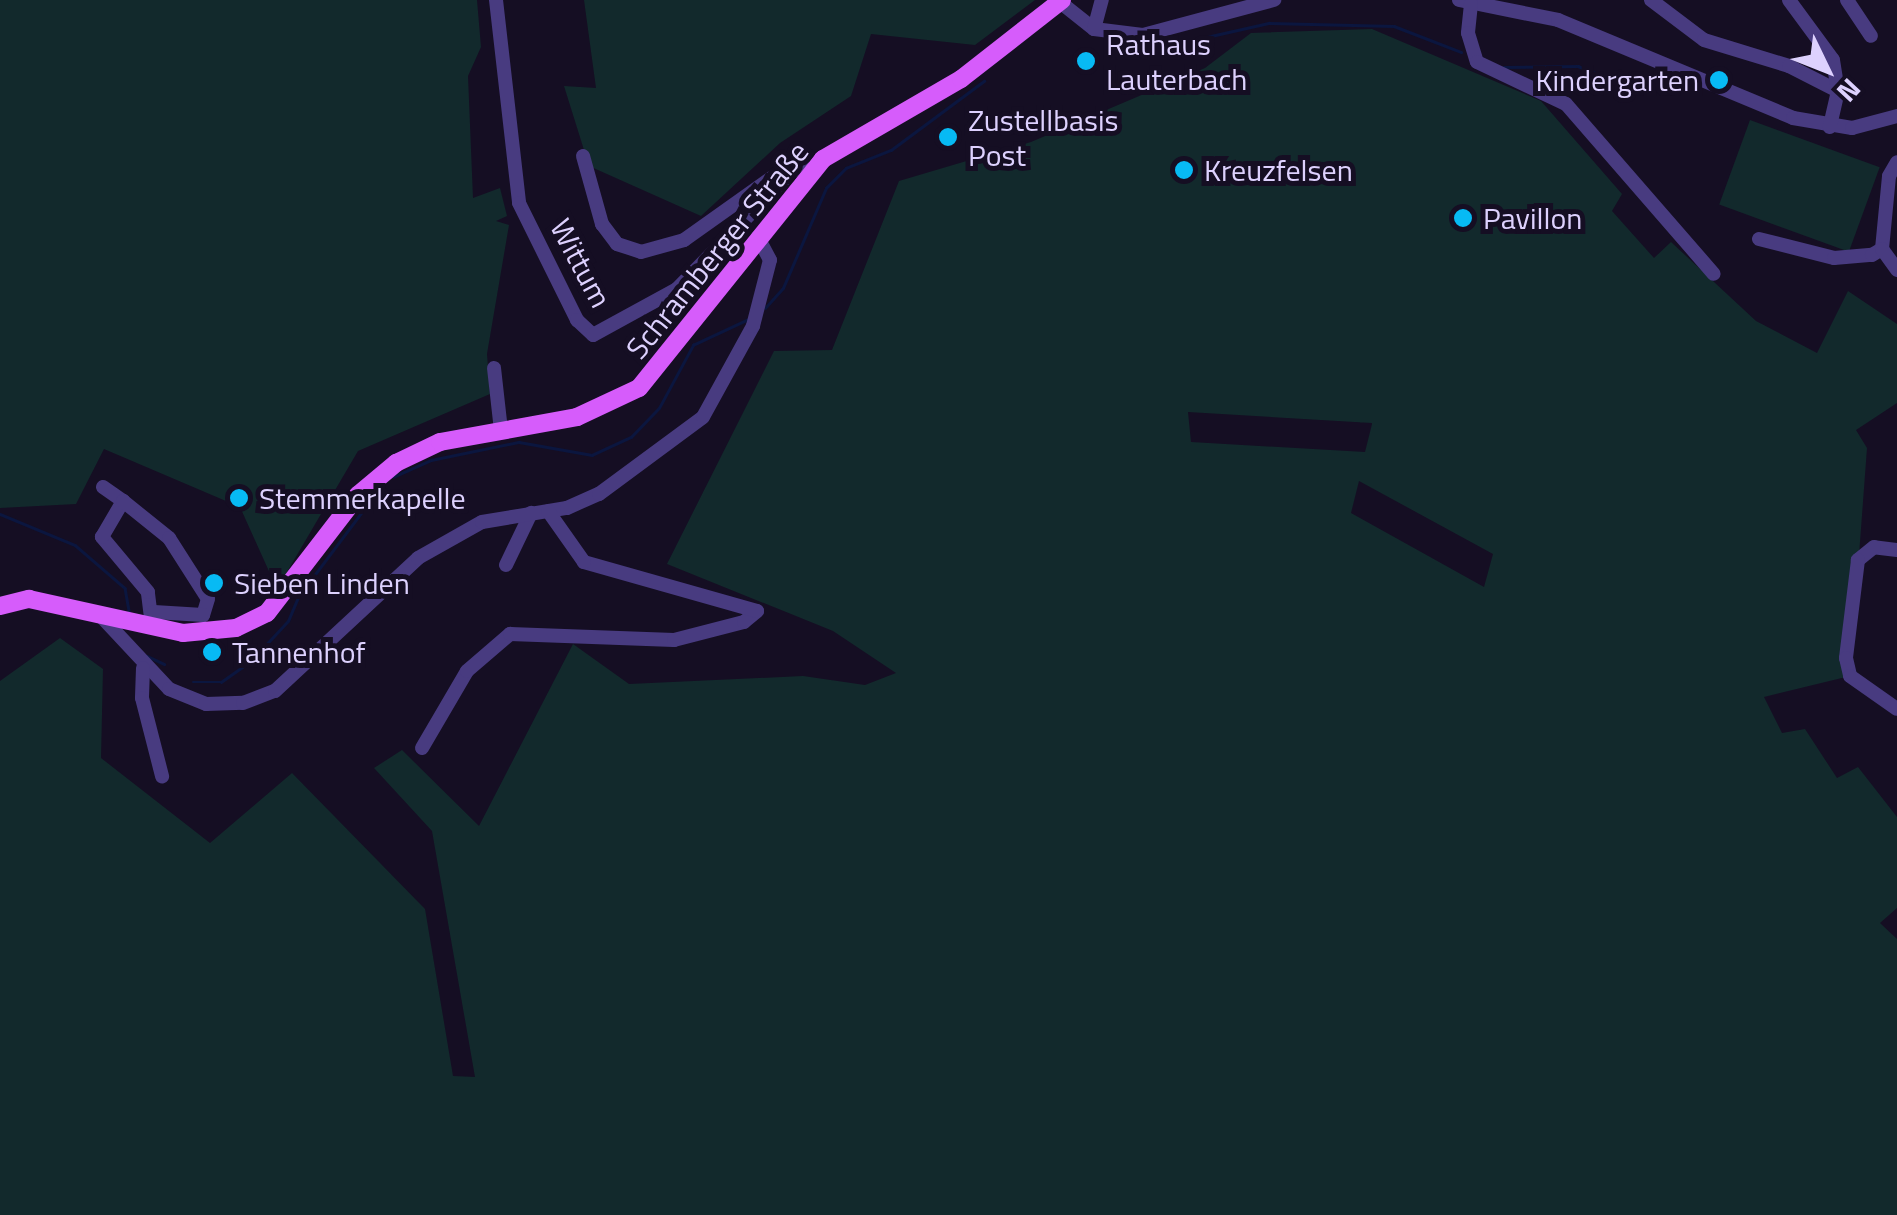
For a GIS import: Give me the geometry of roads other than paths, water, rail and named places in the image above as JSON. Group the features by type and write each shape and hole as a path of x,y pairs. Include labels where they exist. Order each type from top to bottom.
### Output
{"main road":[{"name":"Schramberger Straße","path":"0,606 28,599 209,633 267,614 374,480 440,442 577,416 639,388 823,159 961,80 1061,1"}],"street":[{"name":"Wittum","path":"496,0 520,203 576,320 592,335 676,289 802,162"},
{"path":"1094,29 1102,0"},
{"path":"1061,1 1094,29 1164,33 1274,0"},
{"path":"1650,0 1704,40 1789,66 1838,91"},
{"path":"1790,0 1833,60 1838,91 1830,127"},
{"path":"1847,0 1872,36"},
{"path":"1714,274 1566,104 1478,62 1468,33 1465,2 1558,20 1794,118 1830,127 1897,116"},
{"path":"582,156 602,224 617,244 641,252 684,240 802,162 823,159"},
{"path":"1897,162 1889,176 1882,249 1897,270"},
{"path":"98,613 143,668 206,704 243,703 274,691 409,564 482,522 548,511 616,485 702,418 754,322 770,260 758,237"},
{"path":"1759,239 1834,258 1882,249"},
{"path":"494,368 501,430"},
{"path":"103,487 123,502 169,538 208,598 203,615 148,621 148,592 102,537 123,502"},
{"path":"422,748 458,683 510,634 674,640 744,622 756,611 584,562 548,511"},
{"path":"506,565 531,513"},
{"path":"1897,550 1874,547 1858,560 1846,658 1850,676 1897,709"},
{"path":"143,668 142,698 162,776"}],"waterway":[{"path":"1118,57 1269,23 1394,26 1461,52"},
{"path":"1504,67 1578,66 1644,92 1665,84"},
{"path":"765,308 783,288 826,188 846,168 891,150 984,81"},
{"path":"393,477 431,460 519,442 592,455 631,437 659,408 693,345 751,318"},
{"path":"193,682 221,682 250,662 288,621 298,597 379,489"},
{"path":"0,514 75,545 125,588 130,615"},
{"path":"147,656 164,664"}],"place":[{"name":"Rathaus Lauterbach","path":"1086,61"},
{"name":"Kindergarten","path":"1719,80"},
{"name":"Zustellbasis Post","path":"948,137"},
{"name":"Kreuzfelsen","path":"1184,170"},
{"name":"Pavillon","path":"1463,218"},
{"name":"Stemmerkapelle","path":"239,498"},
{"name":"Sieben Linden","path":"214,583"},
{"name":"Tannenhof","path":"212,652"}]}
